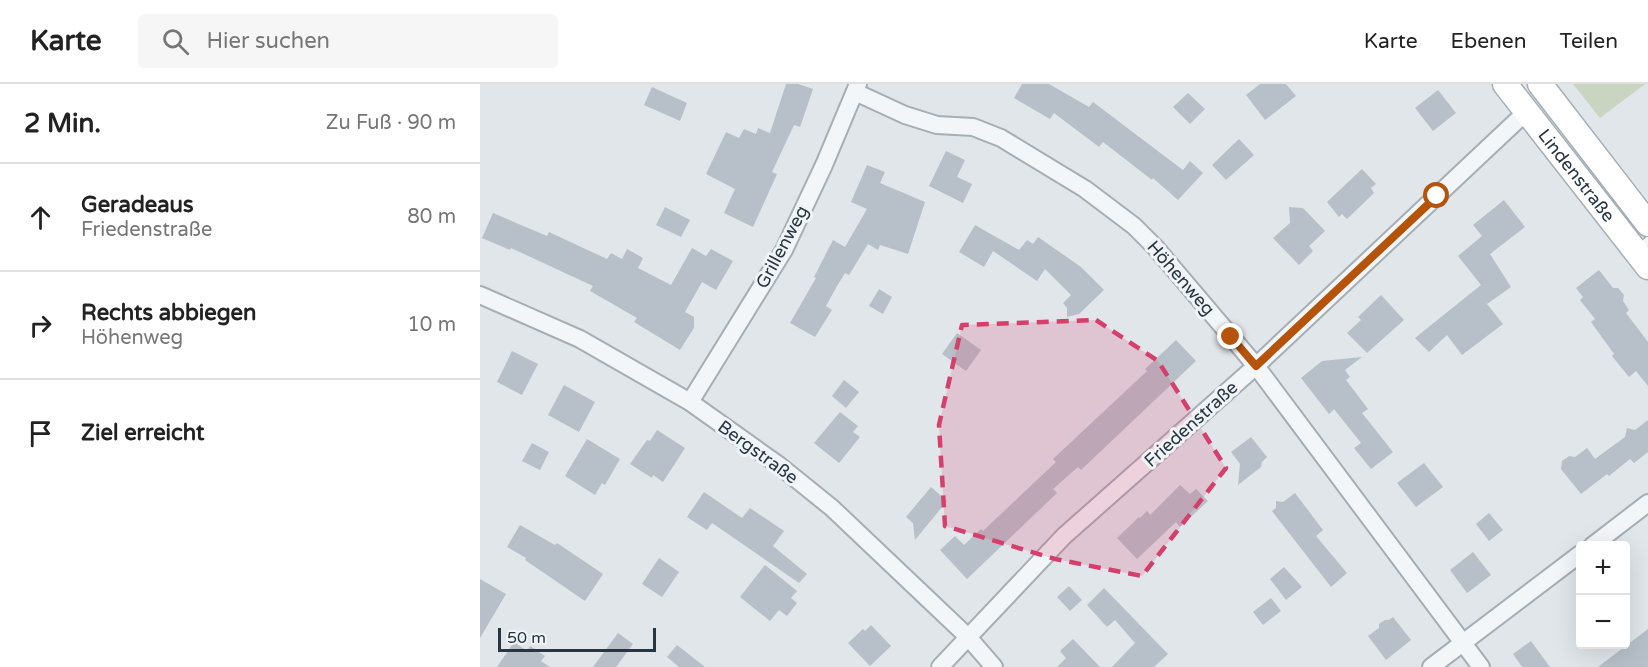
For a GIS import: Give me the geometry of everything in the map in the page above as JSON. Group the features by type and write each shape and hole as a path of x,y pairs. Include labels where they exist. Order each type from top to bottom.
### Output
{"street":[{"name":"Lindenstraße","path":"1540,84 1648,224"},
{"name":"Lindenstraße","path":"1512,87 1526,112 1644,253"},
{"name":"Höhenweg","path":"857,88 904,115 937,125 973,127 1001,138 1085,189 1134,226 1156,248 1256,366 1481,667"},
{"name":"Grillenweg","path":"690,402 784,250 857,88"},
{"name":"Friedenstraße","path":"940,667 1064,536 1256,366 1526,112"},
{"name":"Bergstraße","path":"480,294 580,339 690,402 780,466 832,508 968,637 994,667"},
{"path":"1599,541 1648,503"},
{"path":"1431,667 1576,558"}],"highlighted area":[{"path":"1096,320 1158,361 1226,468 1142,576 1055,559 945,526 939,425 962,325"}],"green space":[{"path":"1573,84 1645,84 1600,118"}],"building":[{"path":"786,84 798,84 813,89 800,127 794,125 772,172 777,174 753,227 724,213 735,189 706,174 726,132 739,138 744,129 756,134 758,128 770,133"},
{"path":"1022,84 1049,84 1089,107 1093,102 1183,170 1190,161 1203,173 1178,200 1153,178 1152,180 1103,142 1099,147 1054,113 1050,119 1014,98"},
{"path":"1260,84 1286,84 1296,96 1265,120 1246,95"},
{"path":"652,87 687,103 680,121 644,105"},
{"path":"1438,90 1456,113 1433,131 1415,108"},
{"path":"1188,93 1205,109 1190,124 1173,107"},
{"path":"1239,139 1254,155 1226,180 1212,165"},
{"path":"946,151 965,160 957,177 972,184 963,203 929,186"},
{"path":"867,165 885,172 880,183 925,202 908,254 880,245 878,250 868,244 849,275 845,273 837,286 826,306 832,310 815,337 790,323 816,278 814,277 833,240 845,247 867,209 851,202"},
{"path":"1362,169 1376,184 1371,188 1374,193 1347,219 1342,214 1339,217 1327,202"},
{"path":"1504,200 1525,227 1490,254 1511,287 1487,304 1503,324 1462,355 1447,335 1429,352 1415,338 1481,285 1458,256 1482,236 1473,225"},
{"path":"665,207 690,220 681,237 656,225"},
{"path":"1289,207 1303,208 1325,231 1309,246 1313,251 1299,265 1273,238 1290,223"},
{"path":"493,213 547,236 549,232 607,259 611,253 622,259 627,249 643,258 638,268 671,285 692,248 706,256 711,249 733,261 716,290 702,282 685,312 694,317 694,328 680,350 634,322 637,318 590,291 593,286 511,248 510,250 482,238"},
{"path":"975,225 1019,250 1027,240 1033,244 1038,237 1081,267 1104,290 1079,314 1067,317 1067,308 1063,303 1071,295 1045,269 1037,281 993,251 984,267 959,252"},
{"path":"1599,270 1613,288 1618,288 1624,295 1623,301 1629,310 1626,313 1648,342 1648,386 1636,371 1629,377 1612,356 1614,354 1591,322 1595,319 1580,300 1583,297 1576,288"},
{"path":"879,289 892,297 883,314 869,306"},
{"path":"1381,295 1404,320 1367,353 1347,333 1361,320 1358,317"},
{"path":"957,333 981,350 966,371 942,354"},
{"path":"1176,340 1196,361 1081,470 1078,467 1053,489 1057,493 967,579 940,550 955,536 964,545 981,529 983,531 1056,462 1053,459 1147,371 1145,369"},
{"path":"512,351 538,364 522,395 497,382"},
{"path":"1362,357 1345,370 1350,377 1346,380 1368,409 1362,413 1393,452 1371,469 1354,448 1361,443 1334,409 1329,414 1301,378 1322,361"},
{"path":"844,380 859,392 846,408 832,396"},
{"path":"564,385 595,402 579,432 548,415"},
{"path":"840,412 858,426 853,432 860,437 839,463 814,443"},
{"path":"1648,420 1648,452 1634,463 1630,459 1581,494 1561,469 1562,461 1569,456 1575,457 1587,448 1595,459 1625,437 1627,428 1635,430"},
{"path":"657,430 685,448 663,482 630,464"},
{"path":"1251,437 1267,457 1261,467 1238,485 1240,464 1231,452"},
{"path":"587,439 620,459 605,485 602,483 595,495 565,476"},
{"path":"532,443 549,452 540,470 522,461"},
{"path":"1424,463 1443,487 1416,507 1397,483"},
{"path":"1180,485 1190,494 1196,489 1208,501 1180,527 1176,522 1137,559 1117,538 1147,511 1150,515"},
{"path":"931,487 947,501 915,540 913,523 906,517"},
{"path":"704,492 742,518 750,508 784,531 773,546 807,574 799,583 712,523 707,530 687,517"},
{"path":"1295,493 1323,530 1316,536 1347,573 1331,587 1272,511 1276,508 1276,501 1283,502"},
{"path":"1489,513 1503,530 1489,541 1476,524"},
{"path":"520,525 555,545 557,543 603,574 585,601 507,547"},
{"path":"1473,552 1491,575 1467,593 1450,570"},
{"path":"659,558 679,572 662,597 642,584"},
{"path":"765,565 797,591 791,598 797,603 787,616 779,610 770,621 740,597"},
{"path":"1284,567 1302,587 1286,600 1270,579"},
{"path":"480,579 506,594 480,638"},
{"path":"1069,586 1082,600 1070,611 1057,597"},
{"path":"1104,588 1168,654 1154,667 1112,667 1135,643 1115,620 1107,627 1087,605"},
{"path":"1271,598 1281,611 1263,625 1253,612"},
{"path":"1393,617 1411,640 1386,660 1368,636 1379,628 1379,624"},
{"path":"871,625 891,646 870,666 848,643"},
{"path":"1648,629 1648,667 1598,667 1622,649 1630,649 1630,643"},
{"path":"618,633 633,644 616,667 593,667"},
{"path":"1073,639 1100,667 1057,667 1066,658 1060,651"},
{"path":"1531,641 1550,667 1522,667 1513,654"},
{"path":"514,642 527,651 530,646 545,656 541,661 550,667 497,667"},
{"path":"677,645 705,667 679,667 667,657"}],"route":[{"path":"1231,337 1256,366 1437,196"}]}
